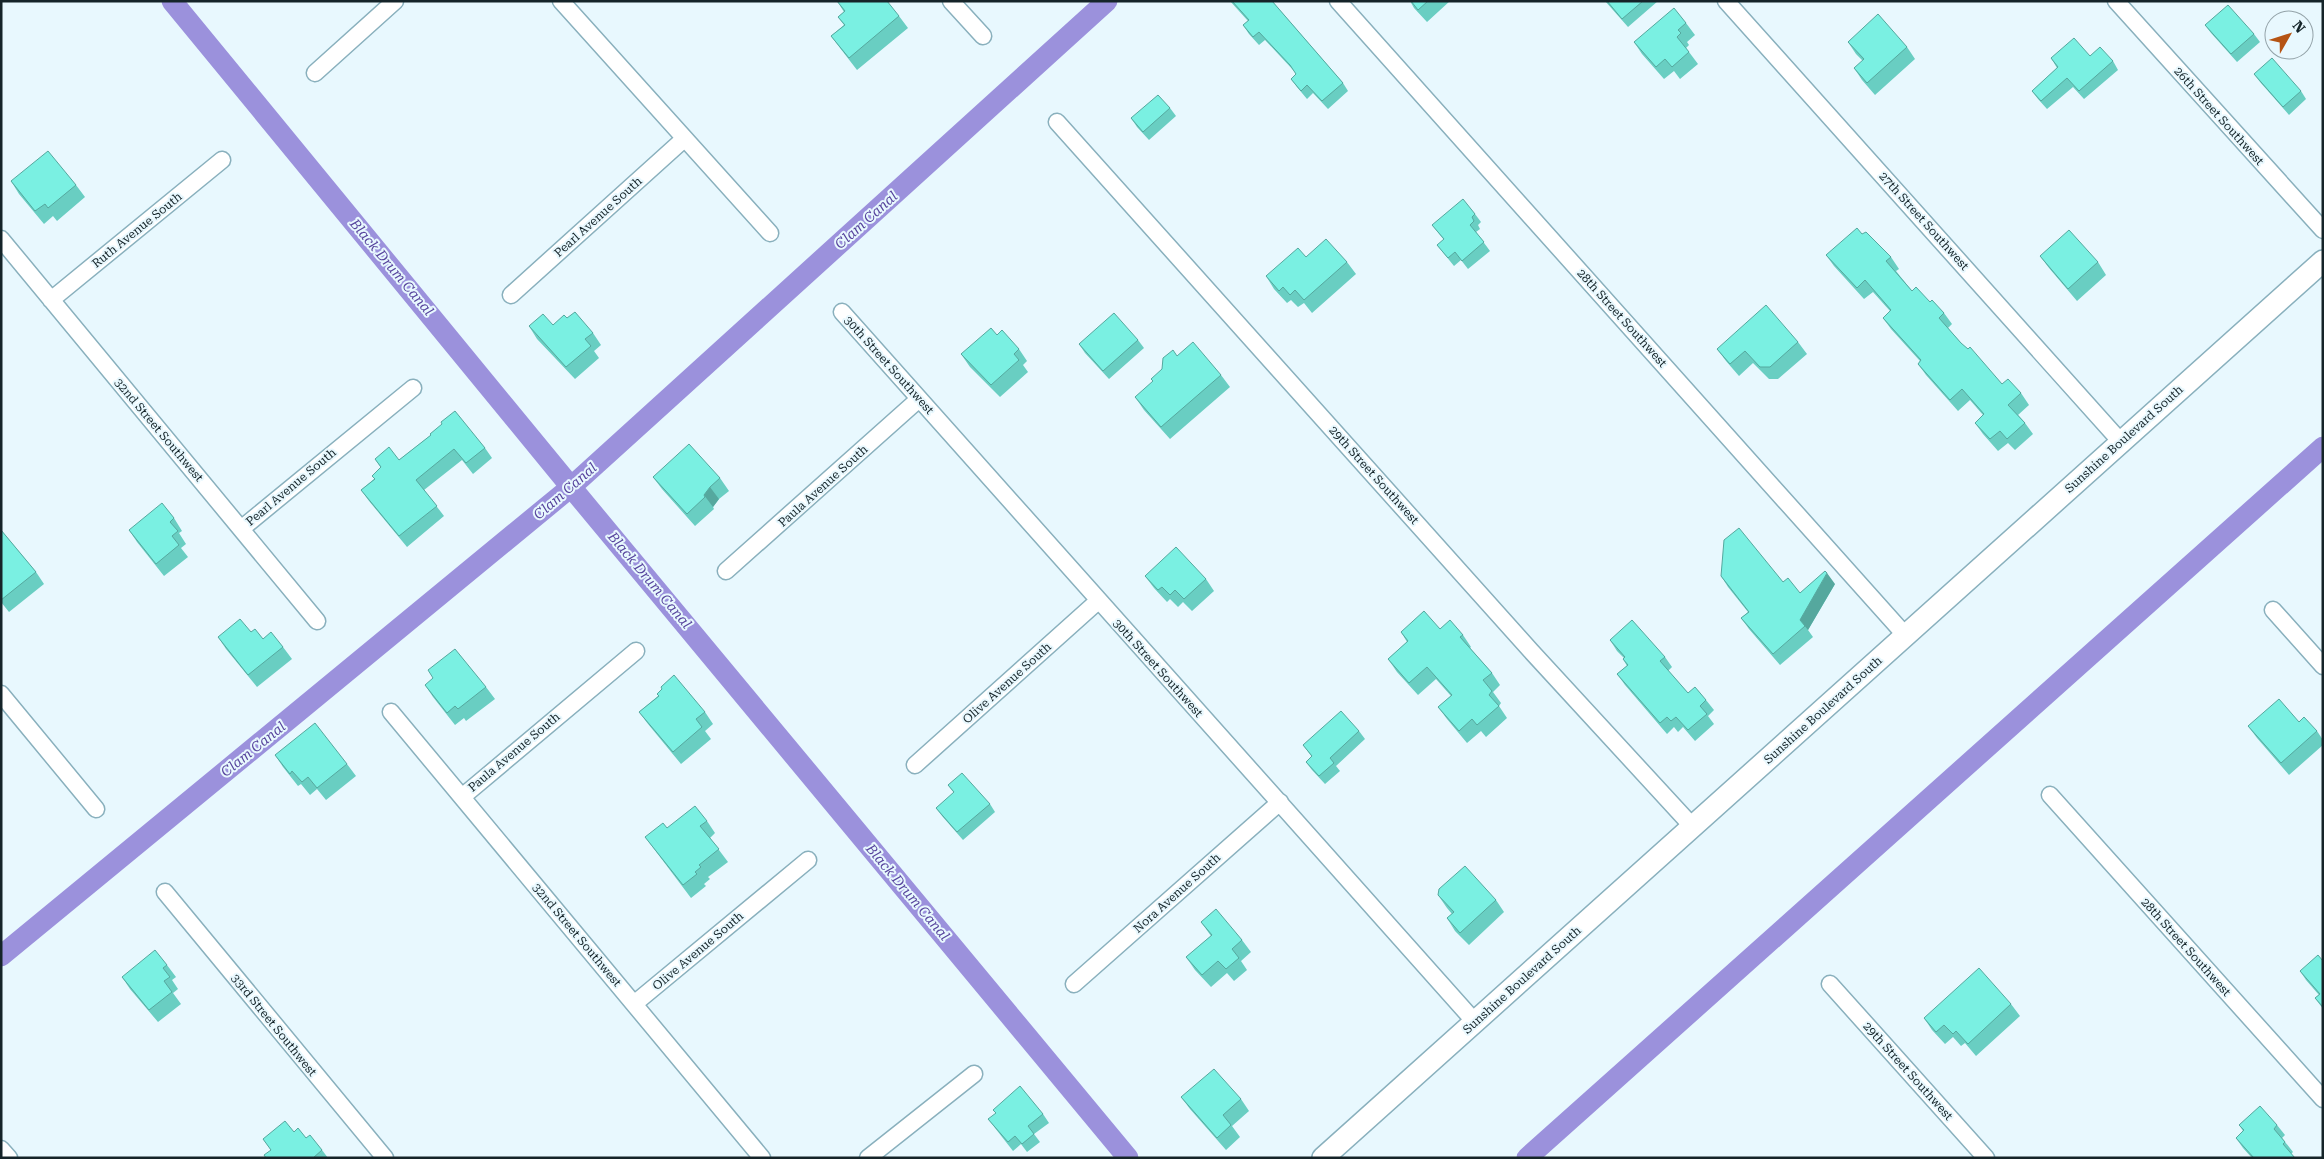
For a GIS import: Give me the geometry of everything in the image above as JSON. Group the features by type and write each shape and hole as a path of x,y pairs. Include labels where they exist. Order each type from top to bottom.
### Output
{"street":[{"path":"315,73 395,1"},
{"path":"561,1 770,233"},
{"path":"951,1 983,36"},
{"name":"28th Street Southwest","path":"1338,1 1906,636"},
{"name":"27th Street Southwest","path":"1726,1 2121,442"},
{"name":"26th Street Southwest","path":"2116,1 2323,230"},
{"name":"29th Street Southwest","path":"1057,122 1532,652 1692,826"},
{"name":"Pearl Avenue South","path":"511,295 684,139"},
{"name":"Ruth Avenue South","path":"51,300 222,160"},
{"name":"32nd Street Southwest","path":"1,239 317,621"},
{"name":"Sunshine Boulevard South","path":"1323,1158 2323,261"},
{"name":"30th Street Southwest","path":"842,312 1098,601 1476,1022"},
{"name":"Pearl Avenue South","path":"241,529 412,388"},
{"name":"Paula Avenue South","path":"726,571 919,399"},
{"name":"Olive Avenue South","path":"915,765 1098,601"},
{"path":"2274,610 2323,666"},
{"name":"Paula Avenue South","path":"462,797 636,651"},
{"path":"1,694 96,809"},
{"name":"32nd Street Southwest","path":"391,712 762,1158"},
{"name":"28th Street Southwest","path":"2050,794 2323,1099"},
{"name":"Nora Avenue South","path":"1074,984 1280,802"},
{"name":"Olive Avenue South","path":"634,1004 808,860"},
{"name":"33rd Street Southwest","path":"165,892 385,1158"},
{"name":"29th Street Southwest","path":"1830,984 1986,1158"},
{"path":"868,1158 974,1074"},
{"path":"1,1149 9,1158"}],"building":[{"path":"837,1 887,1 899,16 849,58 831,36 845,25 838,17 845,11"},
{"path":"1232,1 1272,1 1343,83 1322,101 1307,85 1301,91 1291,79 1296,74 1290,65 1259,32 1253,37 1243,25 1249,20"},
{"path":"1411,1 1428,1 1418,10"},
{"path":"1607,1 1643,1 1622,19"},
{"path":"2228,5 2254,34 2231,54 2205,25"},
{"path":"1674,8 1686,23 1678,30 1681,33 1677,37 1689,52 1672,67 1665,59 1656,67 1634,42"},
{"path":"1878,14 1907,47 1867,83 1854,68 1864,59 1848,42"},
{"path":"2074,38 2090,56 2100,47 2113,61 2079,91 2067,78 2041,101 2032,91 2058,67 2051,58"},
{"path":"2270,60 2274,60 2301,91 2283,107 2254,74"},
{"path":"1158,95 1170,108 1143,132 1131,118"},
{"path":"48,151 76,185 48,208 45,204 35,211 11,181"},
{"path":"1463,199 1475,214 1472,217 1474,221 1470,225 1484,242 1462,261 1455,252 1448,258 1437,245 1444,239 1432,225"},
{"path":"1857,228 1862,234 1866,232 1891,257 1886,261 1912,291 1916,287 1944,313 1939,318 1961,343 1968,349 1970,347 2002,384 2008,379 2021,393 2008,405 2025,423 2007,439 2000,431 1990,439 1975,423 1984,414 1962,389 1950,400 1918,364 1921,360 1883,318 1891,310 1865,280 1857,288 1826,255"},
{"path":"2069,230 2098,262 2068,289 2040,256"},
{"path":"1326,239 1347,262 1304,300 1295,290 1290,295 1283,287 1279,291 1266,276 1298,248 1306,257"},
{"path":"1766,305 1798,342 1770,367 1760,367 1745,351 1730,364 1717,349"},
{"path":"575,312 593,333 585,339 591,346 566,367 529,326 543,314 553,325 564,315 567,318"},
{"path":"1114,313 1138,340 1103,371 1079,344"},
{"path":"991,328 997,335 1002,330 1019,349 1014,354 1019,360 991,385 961,354"},
{"path":"1193,342 1221,375 1161,427 1135,397 1153,381 1151,379 1162,369 1163,358 1173,350 1177,356"},
{"path":"455,411 485,448 466,463 454,449 416,480 437,506 399,536 361,490 375,479 372,476 381,467 375,459 389,447 399,460 431,435 442,424 441,422"},
{"path":"689,444 720,478 710,487 704,495 705,497 687,514 653,477"},
{"path":"162,503 174,518 170,522 178,531 172,536 179,545 156,564 129,530"},
{"path":"1739,528 1783,582 1788,578 1800,593 1825,571 1827,573 1800,620 1805,626 1773,654 1741,618 1749,612 1721,576 1724,540"},
{"path":"1,530 36,572 1,600"},
{"path":"1176,547 1206,579 1184,599 1175,590 1170,595 1162,587 1158,590 1145,576"},
{"path":"1424,611 1440,629 1450,620 1463,635 1460,637 1492,673 1483,680 1492,691 1489,695 1499,706 1477,725 1472,719 1459,731 1438,707 1452,695 1427,667 1409,683 1388,659 1408,641 1401,632"},
{"path":"240,619 251,632 255,629 263,639 271,632 283,647 248,675 218,637"},
{"path":"1632,620 1665,657 1660,661 1688,693 1695,687 1706,700 1700,706 1707,714 1688,730 1676,717 1671,721 1667,717 1660,723 1617,674 1628,665 1623,659 1625,657 1610,640"},
{"path":"455,649 486,687 458,709 455,706 447,713 425,685 433,678 428,670"},
{"path":"674,675 705,712 696,719 702,727 673,752 639,712 659,696 657,694 662,689 661,687"},
{"path":"2279,699 2299,722 2304,717 2317,731 2281,763 2248,726"},
{"path":"1341,711 1359,731 1330,758 1334,763 1319,776 1306,762 1312,756 1303,745"},
{"path":"315,723 347,764 317,788 308,777 302,782 292,771 290,774 275,755"},
{"path":"962,773 990,804 957,832 936,808 954,792 948,785"},
{"path":"695,806 707,821 700,826 719,849 699,865 701,867 695,872 697,874 683,885 645,837 663,823 667,828"},
{"path":"1465,866 1496,900 1460,933 1447,918 1454,912 1438,895 1439,889"},
{"path":"1216,909 1242,940 1232,949 1239,958 1226,969 1218,961 1202,975 1186,957 1212,935 1201,922"},
{"path":"155,950 167,965 163,968 170,977 164,981 172,992 149,1010 122,977"},
{"path":"2318,955 2323,961 2323,1007 2315,998 2320,994 2300,971"},
{"path":"1979,968 2011,1004 1968,1044 1956,1031 1953,1034 1944,1025 1936,1032 1924,1018"},
{"path":"1214,1069 1241,1099 1223,1115 1231,1125 1217,1138 1181,1097"},
{"path":"1020,1086 1043,1114 1028,1126 1034,1134 1022,1144 1015,1136 1008,1142 988,1119 996,1113 993,1110"},
{"path":"2260,1106 2277,1125 2274,1129 2285,1142 2283,1144 2295,1158 2254,1158 2236,1138 2244,1130 2239,1125"},
{"path":"285,1121 294,1132 298,1128 306,1138 310,1135 322,1150 313,1158 266,1158 264,1155 271,1150 263,1139"}],"waterway":[{"name":"Black Drum Canal","path":"172,1 571,487 1128,1158"},
{"name":"Clam Canal","path":"1,956 571,487 1107,1"},
{"path":"1527,1158 2323,447"}]}
